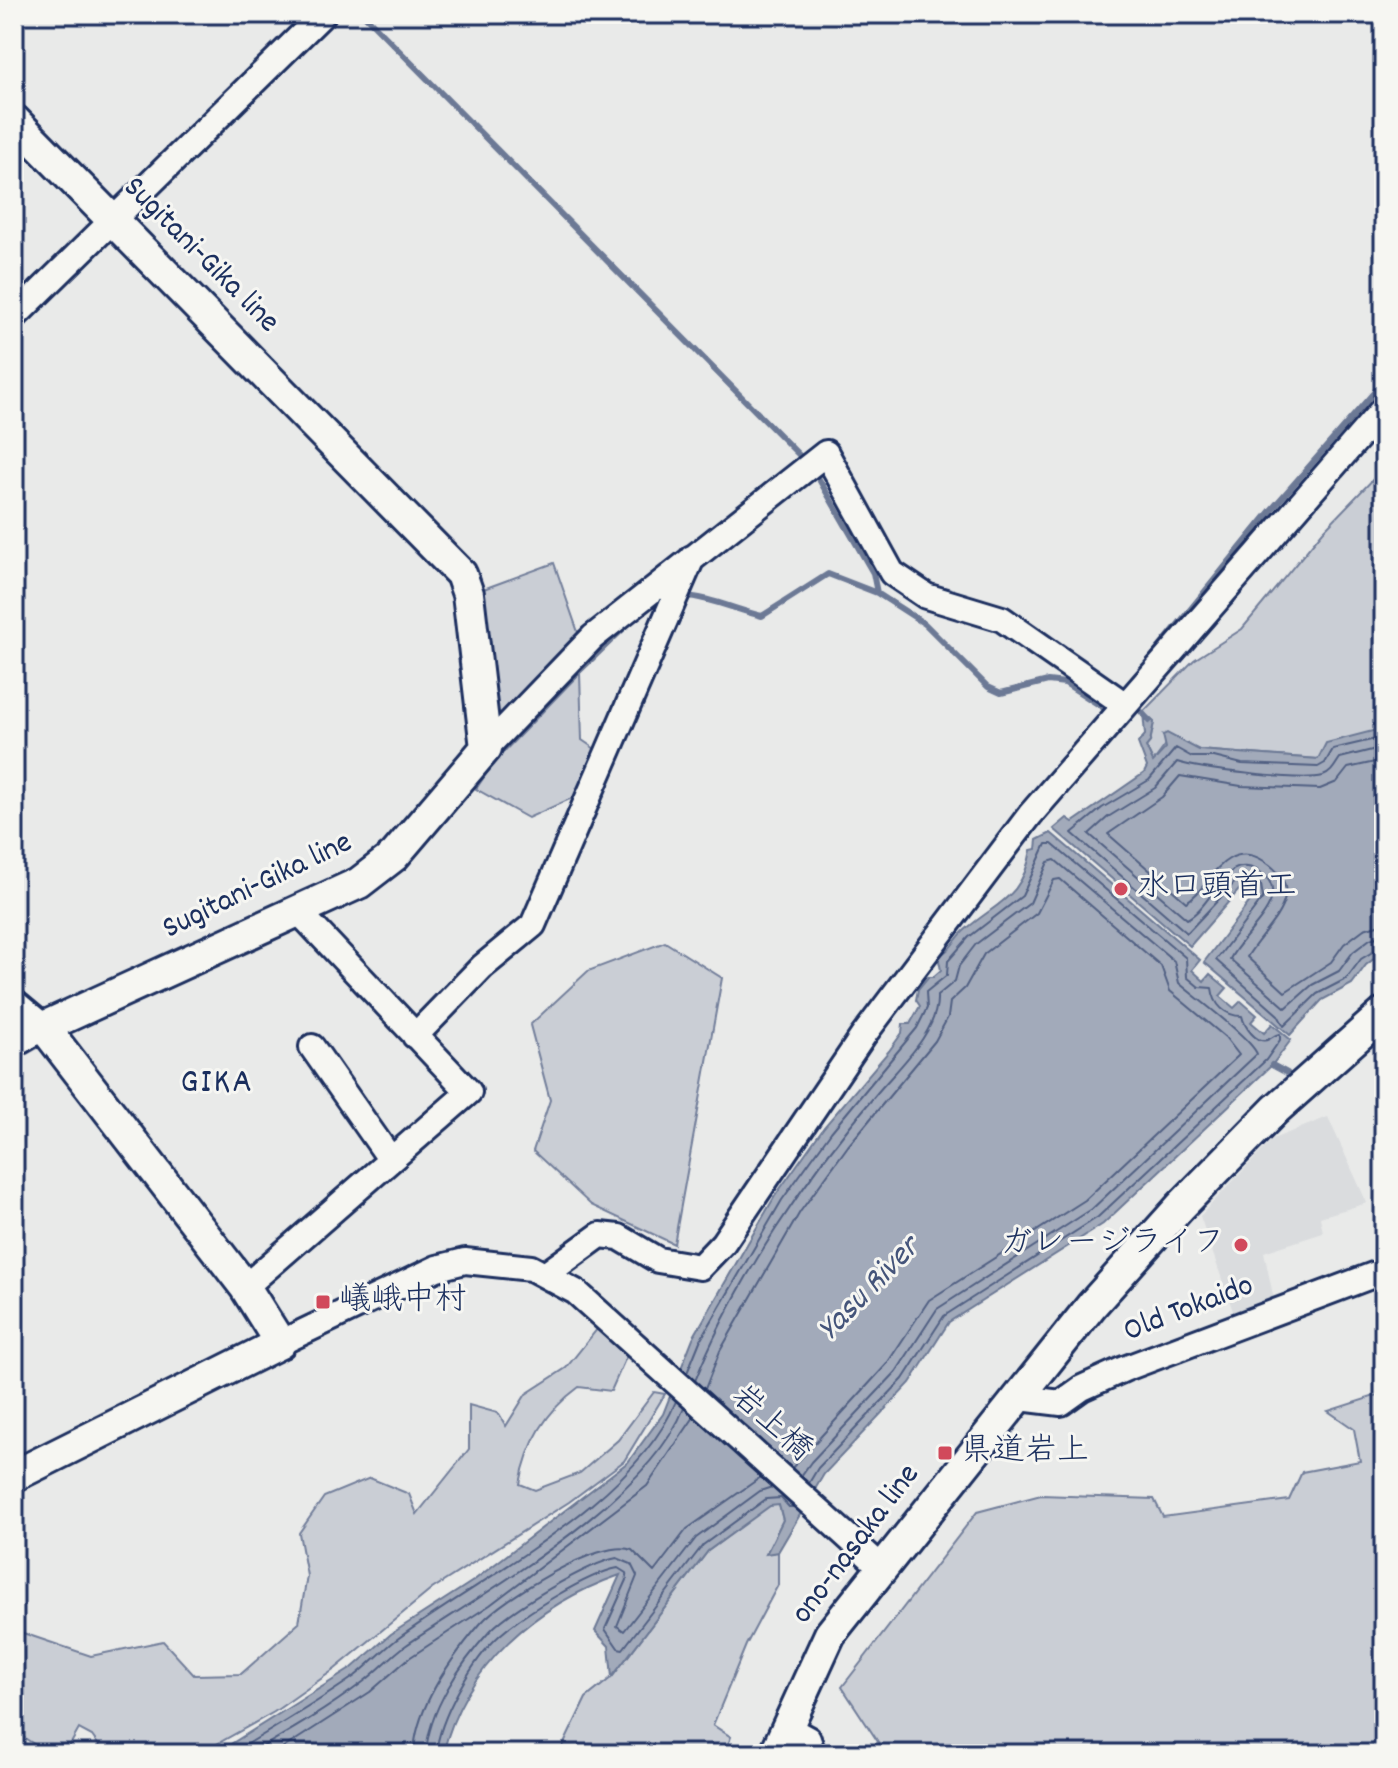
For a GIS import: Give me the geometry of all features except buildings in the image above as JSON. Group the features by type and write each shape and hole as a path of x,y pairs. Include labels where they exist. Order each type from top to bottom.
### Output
{"main road":[{"name":"Sugitani-Gika line","path":"14,120 461,574 468,594 486,748 394,856 359,883 300,913 44,1027"},
{"name":"ono-nasaka line","path":"781,1740 830,1634 1092,1305 1181,1206 1275,1110 1384,1013"},
{"path":"17,1468 280,1343 245,1287 44,1027"}],"street":[{"path":"14,317 323,14"},
{"path":"545,1275 600,1235 619,1237 658,1260 700,1267 723,1243 863,1036 1030,815 1384,408"},
{"path":"486,748 593,637 826,453 892,573 926,596 1002,619 1124,704"},
{"path":"415,1036 482,967 533,925 693,555"},
{"path":"245,1287 469,1092 300,913"},
{"path":"14,1002 44,1027 14,1045"},
{"path":"312,1047 391,1160"},
{"name":"岩上橋","path":"280,1343 351,1312 400,1284 465,1261 531,1268 576,1292 881,1567"},
{"name":"Old Tokaido","path":"1020,1398 1061,1403 1082,1388 1124,1369 1384,1271"},
{"path":"781,1740 808,1739 813,1754"}],"shaded area":[{"path":"1384,468 1384,728 1319,759 1199,750 1163,735 1167,743 1153,762 1146,747 1154,722 1143,712 1194,660 1242,629 1323,531"},
{"path":"554,563 580,638 495,723 478,591"},
{"path":"580,673 582,740 601,753 579,795 528,818 476,789 495,761"},
{"path":"665,942 722,978 674,1244 591,1205 533,1151 550,1100 530,1025 588,971"},
{"path":"1328,1117 1367,1203 1320,1217 1323,1233 1264,1252 1274,1300 1234,1314 1200,1216 1273,1139"},
{"path":"598,1328 627,1355 611,1391 579,1387 567,1396 548,1417 533,1442 520,1484 535,1490 580,1473 618,1440 654,1392 665,1394 624,1461 569,1502 432,1589 335,1669 274,1712 199,1754 105,1754 92,1736 79,1729 65,1754 49,1754 14,1731 14,1630 91,1656 163,1641 194,1675 241,1674 299,1623 307,1576 299,1533 324,1497 370,1478 409,1494 417,1514 469,1449 469,1405 498,1413 506,1426 526,1394 566,1368"},
{"path":"1384,1393 1384,1754 886,1754 842,1687 977,1512 1041,1495 1154,1499 1163,1517 1289,1500 1302,1472 1360,1461 1354,1429 1328,1411"},
{"path":"770,1505 779,1505 783,1520 767,1553 778,1552 778,1585 746,1645 713,1725 731,1737 724,1754 559,1754 586,1698 612,1677 708,1551"}],"water":[{"path":"1143,712 1154,722 1146,747 1153,762 1166,748 1163,735 1167,733 1199,750 1318,759 1326,743 1384,728 1384,951 1366,965 1352,984 1322,1000 1290,1035 1204,962 1257,892 1244,884 1190,946 1054,829 1067,818 1073,822 1144,773 1147,767 1138,743 1145,735"},
{"name":"Yasu River","path":"1051,833 1200,960 1192,970 1204,981 1210,974 1227,988 1220,996 1234,1008 1241,1001 1257,1015 1251,1022 1264,1033 1272,1024 1291,1040 1272,1065 1103,1224 949,1322 910,1383 824,1474 778,1552 766,1554 783,1520 779,1505 770,1506 708,1551 612,1677 609,1646 595,1631 620,1575 560,1603 508,1642 486,1666 468,1693 453,1722 443,1754 215,1754 352,1668 391,1634 473,1581 628,1462 663,1414 693,1338 775,1196 824,1127 889,1051 902,1033 903,1024 910,1024 920,1006 916,1000 918,989 928,977 941,970 938,956 950,948 965,930 1007,898 1022,879 1037,840"}],"waterway":[{"path":"363,14 805,461"},
{"path":"1146,664 1272,509 1384,381"},
{"path":"813,469 873,573 877,593 925,624 988,687 1001,693 1048,681 1065,683 1113,714"},
{"path":"682,596 762,616 828,574 877,593"},
{"path":"548,701 626,626"},
{"path":"1134,703 1149,721"},
{"path":"14,1059 46,1041"},
{"path":"1272,1065 1287,1073"}],"place":[{"name":"水口頭首工","path":"1121,889"},
{"name":"ガレージライフ","path":"1241,1245"},
{"name":"嶬峨中村","path":"323,1302"},
{"name":"県道岩上","path":"945,1453"}],"district":[{"name":"GIKA","path":"217,1084"}]}
